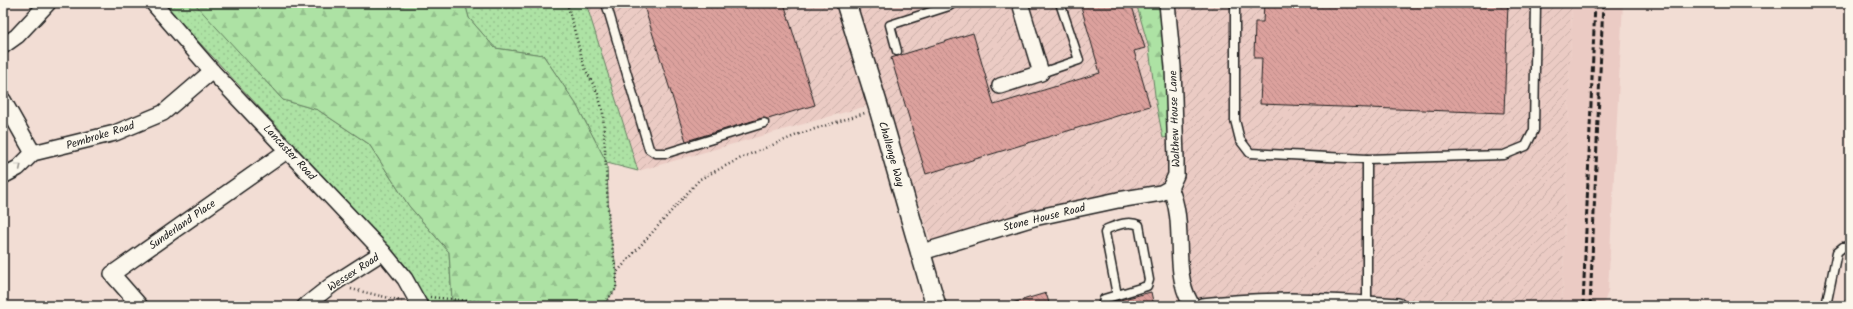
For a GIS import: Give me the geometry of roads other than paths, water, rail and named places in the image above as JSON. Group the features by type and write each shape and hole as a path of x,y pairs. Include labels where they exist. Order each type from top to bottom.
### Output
{"street":[{"path":"3,46 17,36 48,3"},
{"name":"Lancaster Road","path":"153,3 212,71 383,252 404,278 418,302"},
{"name":"Challenge Way","path":"846,3 879,109 919,253 936,306"},
{"path":"1000,86 1041,72 1020,3"},
{"name":"Walthew House Lane","path":"1167,3 1173,67 1176,159 1176,174 1170,188"},
{"name":"Pembroke Road","path":"33,153 115,133 163,113 212,71"},
{"path":"3,100 33,153 18,168 3,176"},
{"name":"Sunderland Place","path":"140,306 112,274 288,150"},
{"path":"1170,188 1177,212 1184,291 1195,305 1232,302 1367,304 1398,306"},
{"name":"Stone House Road","path":"919,253 1034,218 1161,192 1170,188"},
{"name":"Wessex Road","path":"305,306 333,284 383,252"}],"lane":[{"path":"606,3 649,149 655,153 667,153 764,123"},
{"path":"897,51 890,25 949,6 953,3"},
{"path":"1041,72 1079,60 1060,3"},
{"path":"1235,3 1236,120 1240,140 1250,153 1366,159 1504,155 1526,146 1534,130 1536,3"},
{"path":"1366,159 1367,304"},
{"path":"1102,306 1104,299 1118,295 1147,286 1149,280 1139,225 1134,222 1119,224 1107,229 1105,234 1118,295"},
{"path":"1826,306 1837,252 1843,247 1850,246"}],"railway":[{"path":"1583,306 1595,3"},
{"path":"1590,306 1603,3"}]}
